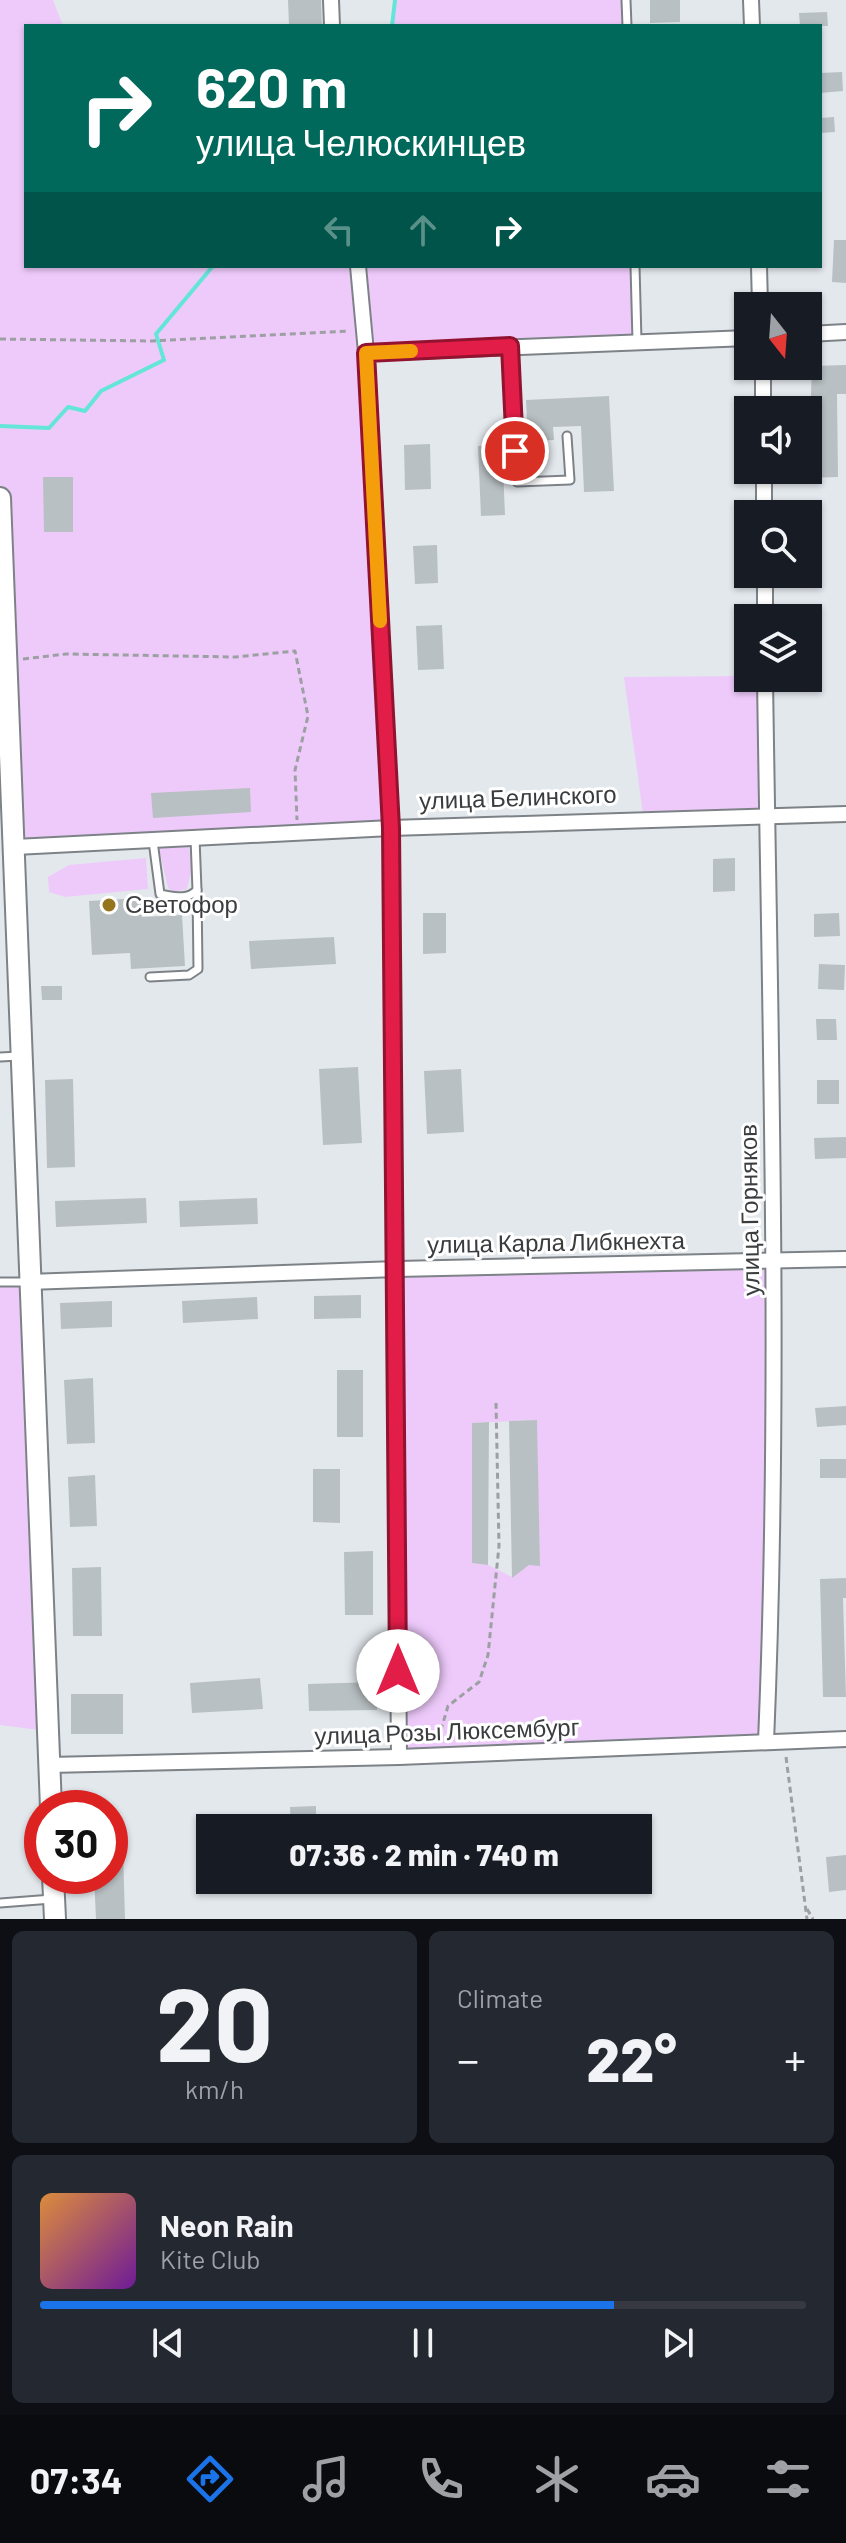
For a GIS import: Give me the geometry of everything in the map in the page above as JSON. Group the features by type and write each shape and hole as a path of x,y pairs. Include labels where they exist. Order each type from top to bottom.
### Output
{"street":[{"path":"331,0 332,24"},
{"path":"751,0 752,24"},
{"path":"358,268 365,330 391,828 399,1757"},
{"path":"759,268 760,292"},
{"path":"822,333 846,332"},
{"path":"366,353 734,338"},
{"path":"0,498 7,661 8,847 21,1056 50,1790"},
{"name":"улица Горняков","path":"765,692 774,1261 772,1615 766,1742"},
{"name":"улица Белинского","path":"8,847 391,828 846,814"},
{"name":"улица Карла Либкнехта","path":"28,1282 397,1269 846,1259"},
{"name":"улица Розы Люксембург","path":"49,1765 440,1756 846,1739"}],"lane":[{"path":"626,0 627,24"},
{"path":"635,268 637,341"},
{"path":"510,346 517,482 570,480 567,436"},
{"path":"150,977 189,975 198,969 195,838"},
{"path":"153,840 160,894 181,897 193,895 197,890"},
{"path":"0,1057 21,1056"},
{"path":"0,1282 28,1282"},
{"path":"0,1903 54,1909"}],"path":[{"path":"0,339 152,341 365,330"},
{"path":"7,661 66,654 235,657 295,651 308,716 295,770 297,833"},
{"path":"440,1756 437,1738 448,1706 479,1682 488,1655 499,1546 496,1403"},
{"path":"784,1741 805,1905 810,1919"}],"shaded area":[{"path":"0,0 53,0 62,24 24,24 24,268 635,268 637,341 367,353 391,828 15,847 0,498"},
{"path":"395,0 626,0 627,24 392,24"},
{"path":"734,676 734,692 765,692 767,818 644,821 624,677"},
{"path":"189,847 192,868 187,889 174,892 168,888 159,848"},
{"path":"146,858 148,889 65,897 49,892 48,877 69,865"},
{"path":"774,1261 766,1742 399,1757 397,1269","holes":["536,1420 540,1565 529,1565 512,1577 488,1565 472,1563 472,1423"]},
{"path":"0,1282 28,1282 47,1731 0,1725"}],"building":[{"path":"288,0 321,0 322,24 289,24"},
{"path":"650,0 680,0 680,22 650,23"},
{"path":"827,12 828,26 800,24 799,13"},
{"path":"842,72 843,91 822,93 822,73"},
{"path":"834,117 835,132 822,133 822,118"},
{"path":"834,240 846,240 846,283 832,282"},
{"path":"846,365 846,394 837,394 838,477 822,478 822,396 811,396 812,380 822,380 822,366"},
{"path":"609,396 614,491 584,492 581,426 553,427 554,440 528,441 526,400"},
{"path":"430,444 431,489 405,490 404,445"},
{"path":"502,445 505,515 481,516 478,446"},
{"path":"43,477 73,477 73,532 44,532"},
{"path":"437,545 438,583 415,584 413,546"},
{"path":"442,625 444,669 418,670 416,626"},
{"path":"250,788 251,812 153,818 151,793"},
{"path":"735,858 735,891 713,892 713,859"},
{"path":"141,898 142,917 182,915 185,966 131,969 130,953 92,955 89,901"},
{"path":"423,913 446,913 446,953 423,954"},
{"path":"839,913 840,936 814,937 814,914"},
{"path":"334,937 336,964 251,969 249,941"},
{"path":"819,964 845,965 844,990 818,989"},
{"path":"41,986 62,986 62,1000 42,1000"},
{"path":"816,1019 836,1019 837,1040 817,1040"},
{"path":"358,1067 362,1143 323,1145 319,1069"},
{"path":"461,1069 464,1132 427,1134 424,1071"},
{"path":"73,1079 75,1167 47,1168 45,1080"},
{"path":"817,1080 839,1080 839,1104 817,1104"},
{"path":"846,1137 846,1158 815,1159 814,1138"},
{"path":"146,1198 147,1223 56,1227 55,1201"},
{"path":"257,1198 258,1224 180,1227 179,1201"},
{"path":"361,1295 361,1318 314,1319 314,1296"},
{"path":"257,1297 258,1319 183,1323 182,1301"},
{"path":"112,1301 112,1327 61,1329 60,1303"},
{"path":"337,1370 363,1370 363,1437 337,1437"},
{"path":"93,1378 95,1443 67,1444 64,1380"},
{"path":"846,1406 846,1425 817,1427 815,1408"},
{"path":"537,1420 540,1566 529,1565 512,1578 509,1421"},
{"path":"489,1422 488,1565 472,1563 472,1423"},
{"path":"820,1459 846,1459 846,1478 820,1478"},
{"path":"313,1469 340,1469 340,1523 313,1522"},
{"path":"95,1475 97,1526 70,1527 68,1477"},
{"path":"373,1551 373,1615 345,1615 344,1552"},
{"path":"101,1567 102,1636 73,1636 72,1568"},
{"path":"846,1578 846,1598 843,1598 846,1697 823,1697 820,1579"},
{"path":"260,1678 263,1709 192,1713 190,1683"},
{"path":"376,1682 377,1710 309,1711 308,1684"},
{"path":"71,1694 123,1694 123,1734 71,1734"},
{"path":"316,1806 316,1814 290,1814 290,1807"},
{"path":"846,1855 846,1890 829,1892 826,1857"},
{"path":"95,1894 124,1894 125,1919 96,1919"}],"waterway":[{"path":"392,24 395,0"},
{"path":"0,426 49,428 68,407 85,411 101,391 164,360 156,334 211,268"}],"slow traffic":[{"path":"380,621 366,353 411,351"}],"place":[{"name":"Светофор","path":"109,905"}],"route":[{"path":"398,1671 391,828 366,353 510,346 515,451"}]}
